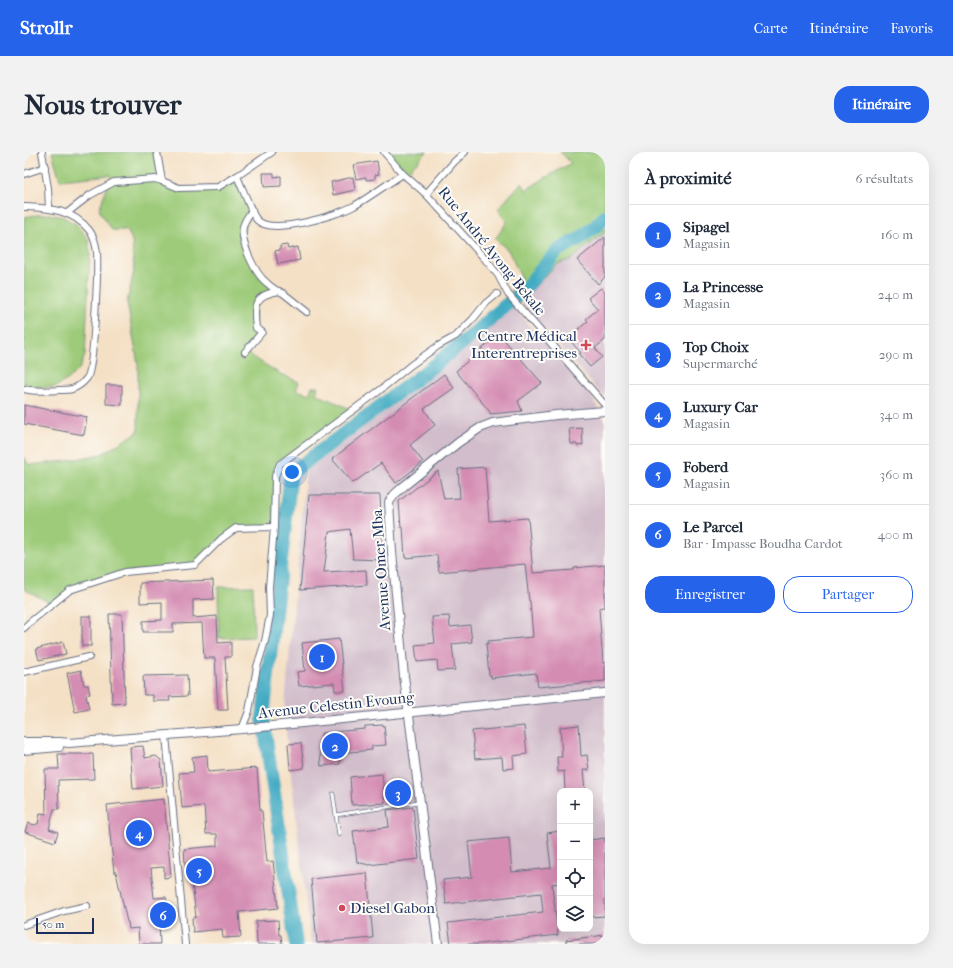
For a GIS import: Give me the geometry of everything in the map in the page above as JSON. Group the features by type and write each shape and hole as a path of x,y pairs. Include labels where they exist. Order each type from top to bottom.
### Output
{"street":[{"path":"42,152 48,188 49,208"},
{"path":"157,152 162,181"},
{"path":"67,213 90,195 114,182 155,179 179,188 218,187 272,152"},
{"path":"384,152 403,174 426,194"},
{"name":"Rue André Ayong Bekale","path":"465,152 454,162 426,194 485,258 498,275 508,294 603,403"},
{"path":"24,174 45,167"},
{"path":"236,176 256,220 264,225 281,226 325,217 353,206 403,174"},
{"path":"24,207 49,208 67,213 78,219 90,230 94,239 98,265 93,351 88,377 77,387 70,390 38,391 24,389"},
{"path":"252,210 243,225 242,235 247,251 257,271 266,283 283,293 307,312"},
{"path":"245,352 262,332 256,328 254,314 255,306 264,295 279,291"},
{"path":"242,729 249,711 257,667 265,641 270,615 269,586 274,527 275,476 280,464 379,391 411,365 438,346 456,336 473,320 486,303 497,294"},
{"path":"603,403 605,394"},
{"name":"Avenue Omer Mba","path":"408,712 393,560 389,502 404,486 459,442 480,428 493,423 556,415 605,411"},
{"path":"24,628 70,590 125,572 195,565 221,539 236,528 274,527"},
{"path":"24,672 89,657"},
{"name":"Avenue Celestin Evoung","path":"69,743 253,728 605,693"},
{"path":"408,712 438,944"},
{"path":"166,735 185,944"},
{"path":"24,742 69,743"},
{"path":"24,751 60,746 69,743"},
{"path":"24,925 64,911 87,906"}],"lane":[{"path":"333,794 339,835"},
{"path":"336,815 420,802"}],"shaded area":[{"path":"605,233 605,397 599,392 521,301 557,264 573,259 594,240"},
{"path":"514,308 589,392 605,421 605,944 311,944 284,715 306,471 413,390"}],"green space":[{"path":"52,152 157,152 162,181 179,188 218,187 237,176 252,210 242,235 257,271 279,291 269,293 255,305 256,328 262,332 245,352 280,374 299,382 296,390 309,394 312,387 318,387 316,394 353,410 280,464 275,476 274,527 236,528 195,565 125,572 70,590 52,604 24,589 24,457 29,465 66,461 102,454 138,432 138,364 127,302 134,271 132,240 127,230 112,230 99,210 111,175 60,180"},
{"path":"384,152 427,152 404,175"},
{"path":"560,152 605,152 605,233 594,240 572,259 557,264 521,301 511,290 521,277 508,250 495,239 507,222 498,209 522,182 526,190 571,163"},
{"path":"49,214 63,217 76,224 88,239 90,253 85,355 80,368 69,379 55,387 37,387 24,384 24,217"},
{"path":"253,586 254,637 219,638 218,587"}],"building":[{"path":"377,161 379,174 375,175 375,179 366,180 366,177 356,179 353,165"},
{"path":"263,173 274,173 274,177 281,176 281,186 264,187"},
{"path":"353,177 355,190 333,195 331,182"},
{"path":"605,237 605,277 598,284 577,260"},
{"path":"287,245 288,249 298,247 300,260 278,264 275,251 280,250 280,246"},
{"path":"601,288 605,293 605,340 595,348 602,357 590,367 579,354 581,353 568,338 588,321 586,319 598,309 588,298"},
{"path":"499,334 542,383 518,401 522,411 490,414 490,412 456,371"},
{"path":"444,374 454,388 424,409 435,425 410,445 423,462 396,483 381,463 353,483 332,459"},
{"path":"106,385 122,385 122,405 106,404"},
{"path":"24,405 87,417 84,435 24,424"},
{"path":"582,428 583,445 577,446 577,444 571,444 569,429"},
{"path":"485,467 489,521 528,518 533,573 574,570 574,568 605,565 605,607 599,608 603,663 605,662 605,681 538,687 536,673 491,678 491,675 489,675 486,644 488,644 488,641 533,637 525,564 439,572 437,555 405,558 399,501 438,471 444,499 460,498 458,469"},
{"path":"309,495 380,495 383,560 353,559 350,529 329,532 324,572 366,570 367,585 300,590"},
{"path":"213,580 214,599 193,600 193,618 217,616 218,643 231,642 231,657 225,657 228,710 218,710 215,658 204,658 202,623 173,624 173,632 143,632 143,621 162,620 162,602 140,603 140,583"},
{"path":"109,614 122,614 125,703 112,704"},
{"path":"82,616 91,616 91,646 82,646"},
{"path":"449,616 450,627 470,625 472,642 452,644 455,670 438,671 437,660 417,662 415,645 435,643 432,617"},
{"path":"339,639 345,691 335,691 334,683 299,686 297,672 305,671 302,643"},
{"path":"63,642 66,654 39,660 36,649"},
{"path":"81,670 84,685 88,685 90,694 86,695 89,709 75,712 67,673"},
{"path":"187,675 188,696 169,697 170,701 153,701 153,695 144,695 143,676"},
{"path":"384,725 386,745 372,746 372,750 339,753 340,764 321,766 319,740 322,740 321,733 365,729 365,726"},
{"path":"579,725 581,756 587,755 589,770 583,770 585,788 565,788 564,771 558,772 557,757 562,757 560,727"},
{"path":"524,726 527,754 513,756 514,768 503,769 502,757 475,759 472,731"},
{"path":"301,743 304,768 290,770 288,744"},
{"path":"143,746 145,758 156,756 161,760 163,786 133,789 130,747"},
{"path":"58,754 93,754 94,779 58,780 59,809 54,809 49,829 58,832 55,842 25,832 28,823 35,825 38,824 40,813 46,814 45,769 59,769"},
{"path":"207,755 208,772 257,768 260,811 262,811 267,862 273,861 278,908 239,912 241,937 223,938 222,929 193,932 192,918 196,917 192,882 190,882 189,864 185,865 184,849 217,846 217,834 206,834 204,806 182,808 179,773 194,772 192,757"},
{"path":"382,774 385,803 352,805 350,777"},
{"path":"164,799 171,877 164,878 164,867 151,868 154,898 166,897 169,921 159,922 160,944 139,944 138,928 129,929 116,872 114,872 107,805"},
{"path":"413,807 419,859 369,865 357,862 353,831 389,827 387,810"},
{"path":"557,831 557,883 552,884 558,935 480,944 451,944 448,923 543,912 541,893 446,904 443,880 472,877 468,842 509,838 512,872 551,868 547,833"},
{"path":"605,838 605,916 593,917 593,840"},
{"name":"Diesel Gabon","path":"367,873 373,938 317,943 311,879"},
{"path":"278,920 279,935 281,935 282,944 257,944 256,921"},
{"path":"605,935 605,944 566,944 566,940"}],"waterway":[{"path":"296,944 263,718 291,473 436,364 479,329 520,294 558,250 579,239 596,226 605,216"}],"place":[{"name":"Centre Médical Interentreprises","path":"586,345"},
{"name":"Sipagel","path":"322,657"},
{"name":"La Princesse","path":"335,746"},
{"name":"Top Choix","path":"398,793"},
{"name":"Luxury Car","path":"139,833"},
{"name":"Foberd","path":"199,871"},
{"name":"Diesel Gabon","path":"342,908"},
{"name":"Le Parcel","path":"163,915"}]}
